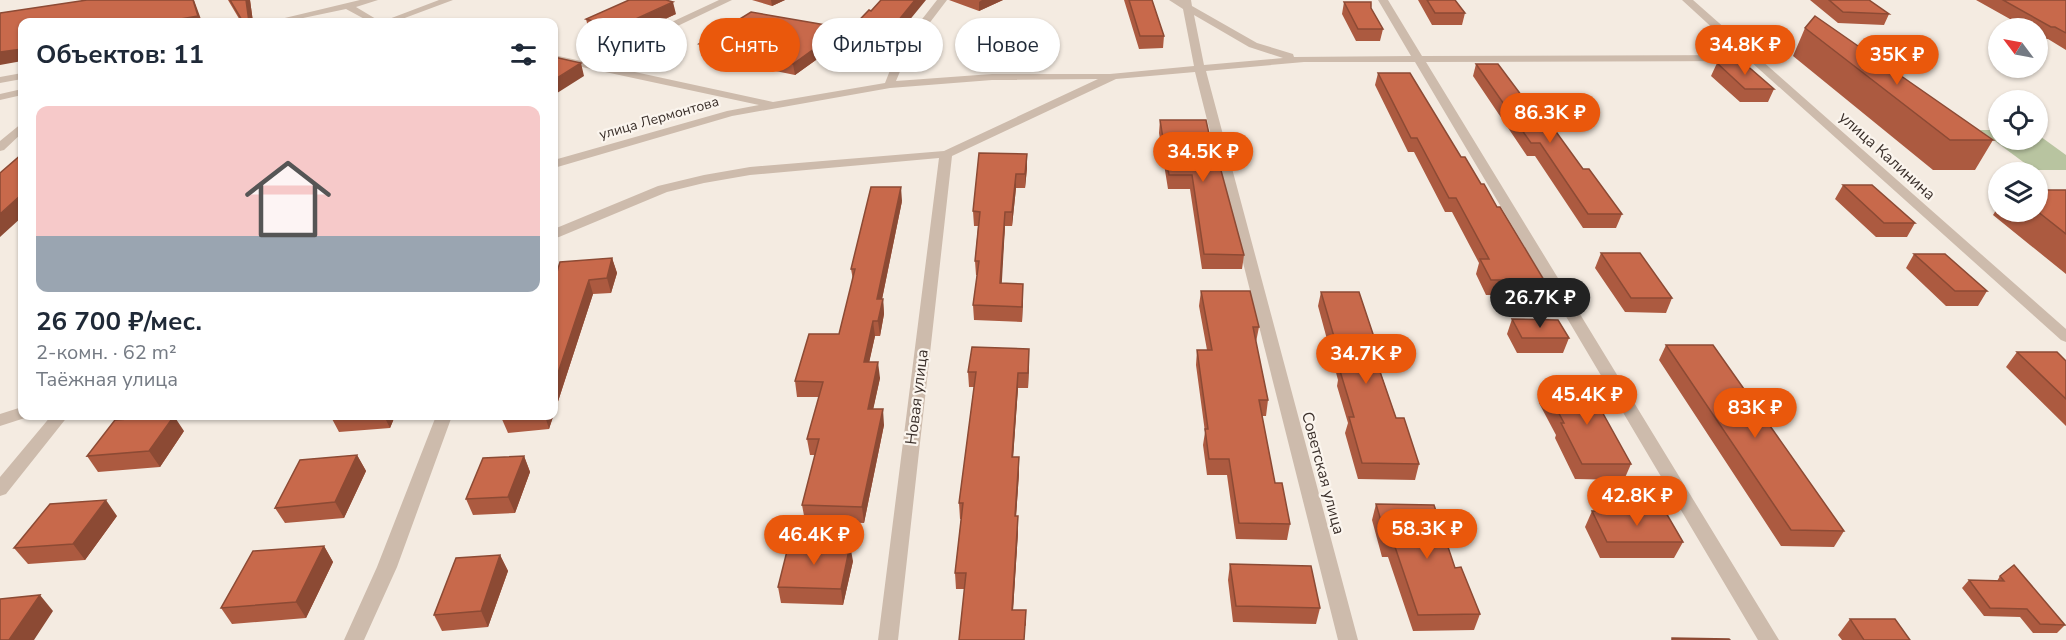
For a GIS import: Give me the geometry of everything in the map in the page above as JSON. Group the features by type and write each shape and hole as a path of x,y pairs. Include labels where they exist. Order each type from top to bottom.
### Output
{"street":[{"path":"292,18 373,0"},
{"path":"397,18 448,0"},
{"path":"687,19 727,0"},
{"path":"890,85 893,68 899,55 942,0"},
{"path":"1383,0 1769,640"},
{"name":"улица Калинина","path":"1687,0 2066,337"},
{"path":"1182,2 1253,45 1278,54 1304,59 1752,58"},
{"name":"Советская улица","path":"1182,2 1197,45 1200,69 1348,640"},
{"path":"348,6 369,18"},
{"path":"558,59 576,63"},
{"name":"улица Лермонтова","path":"558,163 656,133 774,104 890,85 992,77 1114,76 1304,59"},
{"path":"621,72 774,104"},
{"path":"558,232 663,189 704,179 750,171 946,154 1114,76"},
{"path":"0,80 18,77"},
{"path":"0,97 18,93"},
{"path":"0,147 18,131"},
{"name":"Новая улица","path":"888,640 946,154"},
{"path":"0,420 18,414"},
{"path":"0,489 57,420"},
{"path":"354,640 387,567 442,420"}],"green space":[{"path":"1980,130 1988,130 1988,136"},
{"path":"2048,142 2066,155 2066,170 2048,170 2048,162 2023,162 2007,150 2048,150"}],"building":[{"path":"87,0 193,0 198,16 186,18 18,18 18,50 0,52 0,13"},
{"path":"230,0 246,0 248,18 241,18"},
{"path":"629,0 673,2 638,18 588,18"},
{"path":"881,0 915,0 900,18 861,18 869,10 871,11"},
{"path":"1129,0 1152,0 1164,36 1140,36"},
{"path":"1427,0 1455,0 1465,13 1435,13"},
{"path":"1829,0 1869,0 1889,14 1843,12"},
{"path":"2003,0 2066,0 2066,33 2048,25 2048,18 2035,18"},
{"path":"1344,2 1371,2 1371,8 1383,29 1358,29"},
{"path":"751,12 786,18 741,18"},
{"path":"1815,16 1988,137 1988,140 1950,140 1805,28"},
{"path":"800,21 812,23 812,50 800,59"},
{"path":"558,58 576,62 576,66 558,77"},
{"path":"1717,63 1744,63 1774,89 1745,89"},
{"path":"1476,64 1498,64 1533,111 1541,111 1583,169 1589,169 1622,214 1588,214 1540,143 1531,143"},
{"path":"1378,73 1410,73 1461,157 1465,157 1497,207 1500,207 1544,280 1491,280 1480,259 1489,259 1456,198 1449,198 1417,138 1411,138"},
{"path":"1160,120 1206,120 1213,152 1216,152 1244,255 1204,254 1192,175 1169,175"},
{"path":"979,153 1027,154 1025,174 1016,174 1012,212 1005,212 1000,283 1023,284 1022,307 973,305 979,261 975,261 980,212 973,211"},
{"path":"18,157 18,198 0,214 0,173"},
{"path":"1843,185 1872,185 1915,223 1884,223"},
{"path":"871,187 901,187 877,299 883,299 878,321 873,321 864,362 878,362 868,409 883,409 862,507 802,505 819,439 807,439 823,382 795,381 809,334 839,334 855,269 851,269"},
{"path":"2048,190 2066,190 2066,234 2048,220"},
{"path":"1601,253 1640,253 1672,298 1631,298"},
{"path":"1914,254 1945,254 1987,291 1955,291"},
{"path":"612,258 607,278 589,280 558,373 558,269 560,262"},
{"path":"1201,291 1250,291 1259,327 1253,327 1268,400 1259,400 1275,483 1282,483 1290,524 1239,523 1229,459 1209,459 1205,429 1208,429 1197,350 1212,350"},
{"path":"1321,292 1359,292 1374,337 1368,337 1396,418 1404,418 1419,464 1362,463 1349,417 1354,417 1340,371 1344,371"},
{"path":"1512,319 1558,320 1569,338 1522,338"},
{"path":"1666,345 1713,345 1844,531 1791,530"},
{"path":"972,347 1029,349 1028,373 1018,373 1012,457 1019,457 1012,610 1026,610 1024,640 959,640 966,573 955,573 963,503 959,503 976,372 968,372"},
{"path":"2017,352 2057,352 2066,361 2066,399"},
{"path":"1545,387 1592,388 1604,408 1600,408 1631,464 1582,464"},
{"path":"115,420 171,420 149,451 87,456"},
{"path":"357,455 335,502 275,508 300,460"},
{"path":"524,456 508,497 466,499 483,458"},
{"path":"106,500 73,544 14,548 50,504"},
{"path":"1376,504 1434,505 1455,568 1461,567 1480,614 1418,615 1393,541 1387,541"},
{"path":"1592,511 1665,511 1683,542 1607,542"},
{"path":"789,543 850,545 841,589 778,587"},
{"path":"324,546 296,602 221,608 253,551"},
{"path":"500,555 481,611 434,615 456,558"},
{"path":"1230,564 1311,566 1320,608 1236,606"},
{"path":"2014,565 2065,625 2040,624 2027,609 1990,608 1969,580 2004,581 2000,576"},
{"path":"40,595 9,640 0,640 0,599"},
{"path":"1850,619 1895,619 1910,640 1864,640"},
{"path":"1672,638 1729,639 1730,640 1672,640"}]}
